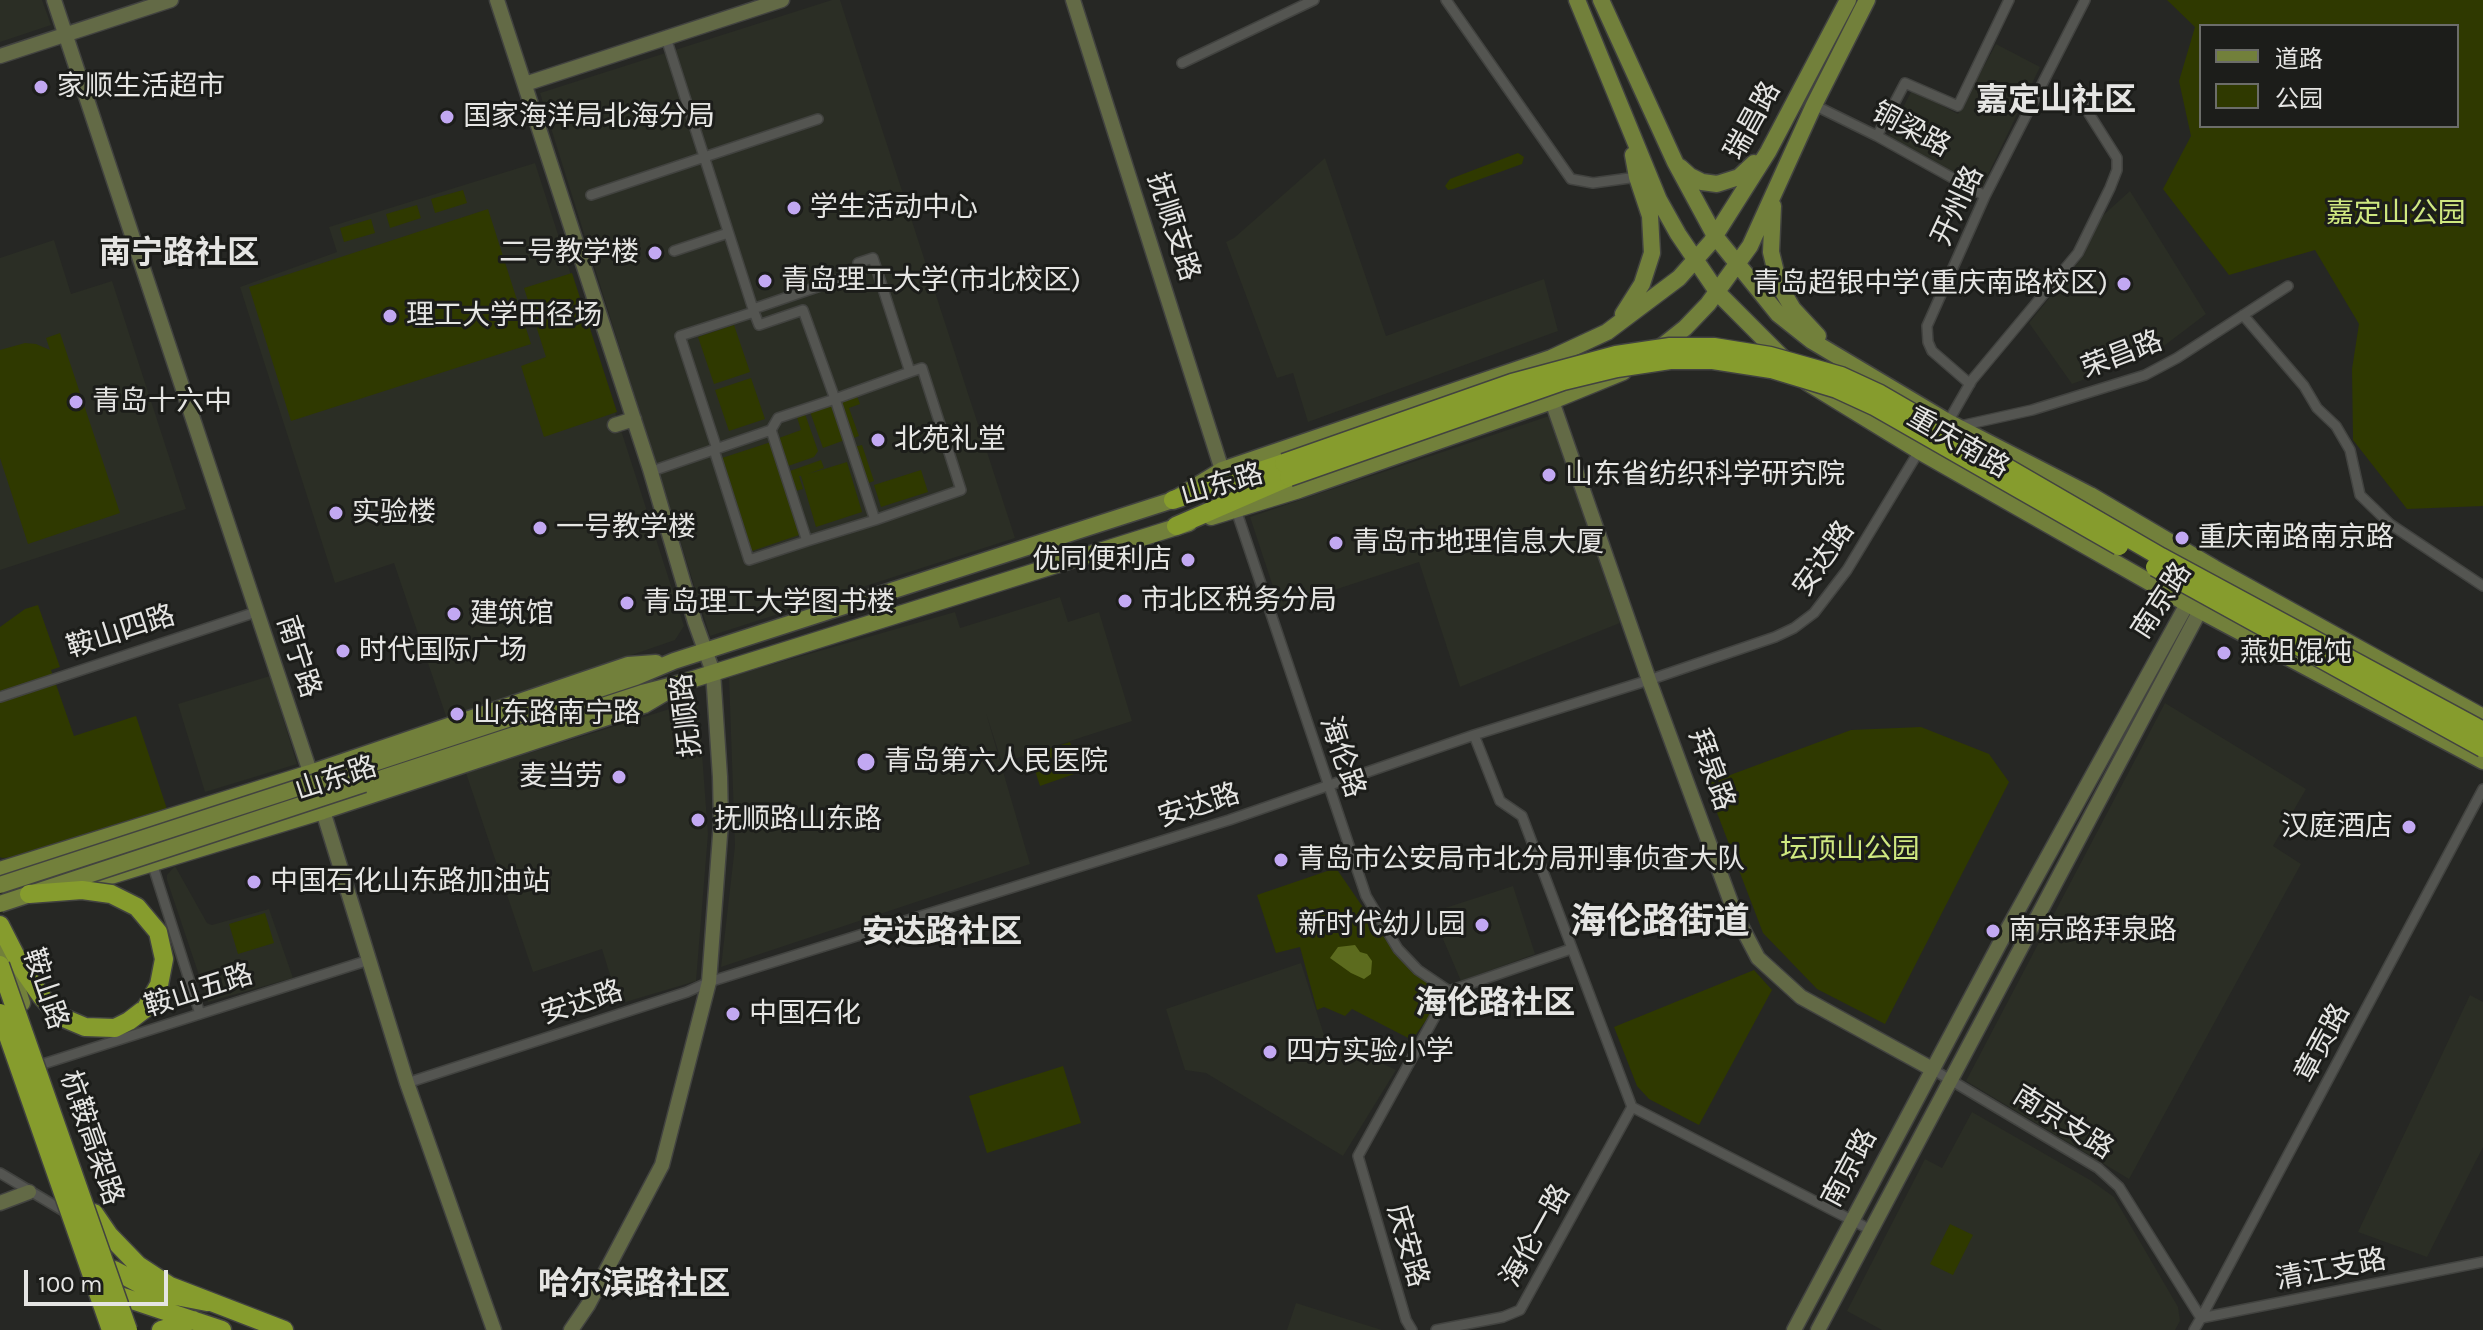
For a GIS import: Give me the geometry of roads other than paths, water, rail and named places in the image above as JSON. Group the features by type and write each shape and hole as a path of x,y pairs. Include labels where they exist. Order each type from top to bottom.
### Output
{"highway":[{"path":"1176,526 1286,470 1512,383 1616,355 1670,347 1714,347 1770,356 1841,376 1880,394 2161,557 2483,731"},
{"path":"1173,500 1286,470 1517,396 1617,368 1670,360 1713,360 1771,369 1837,389 1874,406 2156,568 2483,748"},
{"path":"0,925 23,970 59,1016 85,1027 115,1028 146,1008 159,985 164,959 158,932 137,907 111,894 82,890 29,894"},
{"name":"杭鞍高架路","path":"0,965 128,1330"},
{"name":"杭鞍高架路","path":"0,1013 111,1330"},
{"path":"94,1213 109,1235 138,1265 170,1286 284,1330"},
{"path":"207,1302 155,1292 114,1270 98,1274 87,1284 222,1330"},
{"path":"161,1330 194,1320"}],"main road":[{"name":"重庆南路","path":"1577,0 1659,200 1695,262 1718,293 1815,389 2186,603 2483,761"},
{"name":"重庆南路","path":"1601,0 1675,162 1715,236 1778,314 1812,341 1952,424 2090,495 2214,568 2483,717"},
{"name":"瑞昌路","path":"1695,262 1768,152 1848,0"},
{"name":"瑞昌路","path":"1737,266 1750,246 1814,105 1867,0"},
{"path":"1607,332 1635,299 1652,253 1650,216 1637,177 1627,122"},
{"path":"1675,162 1702,182 1724,183 1739,177 1768,152"},
{"path":"1774,196 1771,252 1779,285 1793,309 1838,357"},
{"name":"山东路","path":"0,904 674,661 1173,500 1222,470 1551,358 1607,332 1649,302 1695,262"},
{"name":"山东路","path":"0,873 361,776 681,683 1176,526 1236,510 1552,401 1616,376 1665,346 1718,293 1737,266"},
{"path":"1616,376 1651,362 1721,353 1775,366 1815,389"},
{"name":"山东路","path":"0,873 310,773 628,665 674,661"},
{"name":"山东路","path":"0,911 323,811 644,705 681,683"},
{"name":"鞍山路","path":"0,936 135,1330"},
{"name":"鞍山路","path":"0,1037 103,1330"}],"street":[{"name":"南宁路","path":"54,0 323,811 407,1083 494,1330"},
{"path":"0,56 171,0"},
{"name":"抚顺路","path":"497,0 634,419 655,470 713,672 720,777 721,822 709,982 662,1165 588,1305 571,1330"},
{"path":"525,84 782,0"},
{"name":"抚顺支路","path":"1073,0 1222,470"},
{"path":"1182,63 1314,0"},
{"path":"1446,0 1571,179 1593,183 1637,177"},
{"path":"1877,136 1905,83 1958,106 2009,0"},
{"name":"开州路","path":"1970,384 1932,351 1927,326 1985,196 2085,0"},
{"path":"666,38 759,325 803,310 875,520"},
{"path":"1952,424 1970,384 2078,253 2117,170 2117,158 2076,93"},
{"name":"铜梁路","path":"1814,105 1985,196"},
{"path":"591,195 818,119"},
{"path":"674,251 728,233"},
{"path":"655,470 715,450 771,430 778,418 922,368 961,490 749,560 715,450 680,336 861,272 858,263 873,258 910,372"},
{"name":"荣昌路","path":"1952,424 2032,410 2145,375 2177,358 2288,286"},
{"path":"2243,315 2304,386 2317,408 2336,426 2350,450 2360,495 2390,524 2483,586"},
{"name":"拜泉路","path":"1552,401 1649,680 1736,916 1758,958 1801,997 1932,1069"},
{"path":"615,425 634,419"},
{"path":"771,430 807,541"},
{"name":"安达路","path":"407,1083 687,992 709,982 1328,786 1775,637 1805,621 1847,570 1919,451"},
{"name":"海伦路","path":"1236,510 1328,786 1374,912 1398,949 1418,970 1449,991"},
{"name":"南京路","path":"1794,1330 1932,1069 2186,603 2214,568"},
{"name":"南京路","path":"1818,1330 2202,611 2214,568"},
{"name":"鞍山四路","path":"0,697 256,612"},
{"path":"1474,735 1500,801 1522,816 1632,1107 1871,1230"},
{"name":"章贡路","path":"2201,1318 2483,789"},
{"path":"152,863 200,1014"},
{"path":"1449,991 1571,949"},
{"name":"鞍山五路","path":"43,1064 369,960"},
{"name":"庆安路","path":"1412,1330 1406,1320 1358,1156 1449,991"},
{"name":"南京支路","path":"1932,1069 2098,1168 2119,1187 2201,1318"},
{"name":"海伦一路","path":"1436,1330 1503,1317 1520,1310 1632,1107"},
{"path":"0,1173 62,1210"},
{"path":"0,1203 29,1192"},
{"name":"清江支路","path":"2201,1318 2483,1262"},
{"path":"2194,1330 2201,1318"}],"place":[{"name":"家顺生活超市","path":"41,87"},
{"name":"国家海洋局北海分局","path":"447,117"},
{"name":"学生活动中心","path":"794,208"},
{"name":"二号教学楼","path":"655,253"},
{"name":"青岛理工大学(市北校区)","path":"765,281"},
{"name":"青岛超银中学(重庆南路校区)","path":"2124,284"},
{"name":"理工大学田径场","path":"390,316"},
{"name":"青岛十六中","path":"76,402"},
{"name":"北苑礼堂","path":"878,440"},
{"name":"山东省纺织科学研究院","path":"1549,475"},
{"name":"实验楼","path":"336,513"},
{"name":"一号教学楼","path":"540,528"},
{"name":"重庆南路南京路","path":"2182,538"},
{"name":"青岛市地理信息大厦","path":"1336,543"},
{"name":"优同便利店","path":"1188,560"},
{"name":"市北区税务分局","path":"1125,601"},
{"name":"青岛理工大学图书楼","path":"627,603"},
{"name":"建筑馆","path":"454,614"},
{"name":"时代国际广场","path":"343,651"},
{"name":"燕姐馄饨","path":"2224,653"},
{"name":"山东路南宁路","path":"457,714"},
{"name":"青岛第六人民医院","path":"866,762"},
{"name":"麦当劳","path":"619,777"},
{"name":"抚顺路山东路","path":"698,820"},
{"name":"汉庭酒店","path":"2409,827"},
{"name":"青岛市公安局市北分局刑事侦查大队","path":"1281,860"},
{"name":"中国石化山东路加油站","path":"254,882"},
{"name":"新时代幼儿园","path":"1482,925"},
{"name":"南京路拜泉路","path":"1993,931"},
{"name":"中国石化","path":"733,1014"},
{"name":"四方实验小学","path":"1270,1052"}],"district":[{"name":"嘉定山社区","path":"2056,101"},
{"name":"南宁路社区","path":"179,254"},
{"name":"海伦路街道","path":"1660,923"},
{"name":"安达路社区","path":"942,933"},
{"name":"海伦路社区","path":"1495,1004"},
{"name":"哈尔滨路社区","path":"634,1285"}],"park label":[{"name":"嘉定山公园","path":"2396,214"},
{"name":"坛顶山公园","path":"1850,850"}]}
